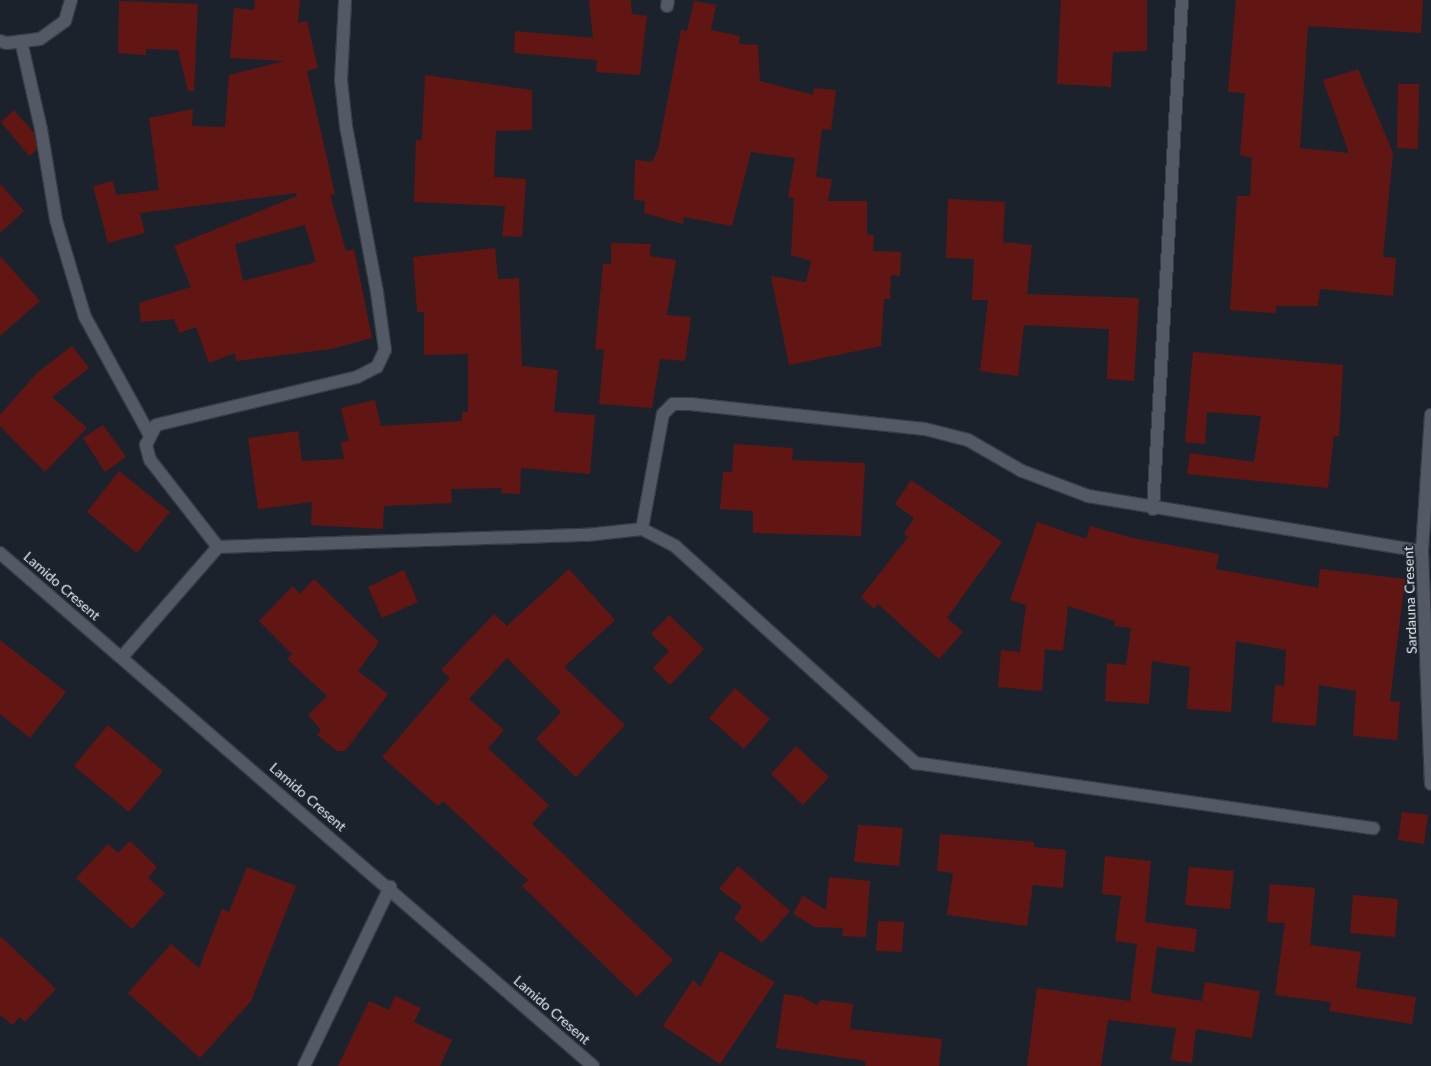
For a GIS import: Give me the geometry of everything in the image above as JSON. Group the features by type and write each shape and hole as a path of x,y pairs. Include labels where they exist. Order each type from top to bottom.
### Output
{"street":[{"path":"0,41 40,39 65,22 71,0"},
{"path":"148,434 156,425 357,377 377,367 385,350 377,292 346,126 341,80 345,0"},
{"path":"1153,509 1182,0"},
{"path":"21,41 42,129 56,220 85,317 148,434 150,460 218,547"},
{"path":"642,529 663,414 673,404 926,429 968,440 1022,471 1088,496 1153,509 1422,551"},
{"name":"Sardauna Cresent","path":"1431,415 1422,551 1431,784"},
{"path":"122,657 218,547 586,535 642,529 675,546 915,763 1373,828"},
{"name":"Lamido Cresent","path":"0,553 390,887 594,1066"},
{"path":"304,1066 390,887"}],"building":[{"path":"255,0 300,0 298,23 307,21 318,68 307,71 335,194 330,195 346,251 354,249 372,338 331,349 236,361 235,353 209,363 196,327 179,333 174,319 141,322 139,303 191,287 174,246 297,196 296,193 140,213 145,233 108,243 93,186 113,181 116,195 159,190 149,118 193,109 192,126 225,127 229,75 284,61 230,58 234,8 254,10","holes":["305,225 316,262 243,281 235,244"]},
{"path":"589,0 631,0 632,14 647,16 640,75 596,72 597,60 514,53 515,31 593,38"},
{"path":"1061,0 1147,0 1147,51 1113,52 1111,87 1057,84"},
{"path":"1236,0 1423,0 1421,33 1308,26 1300,148 1349,153 1323,80 1358,69 1393,153 1383,257 1396,258 1393,296 1320,289 1318,306 1276,306 1276,313 1230,310 1237,196 1250,196 1252,158 1240,155 1245,93 1228,92"},
{"path":"119,1 198,4 194,91 188,91 178,50 146,49 146,55 118,53"},
{"path":"694,1 716,5 711,30 740,36 739,44 758,45 760,81 813,95 814,88 836,90 831,130 822,129 816,177 832,179 828,201 867,201 867,234 874,235 873,251 901,252 900,276 891,275 890,299 884,299 881,346 789,365 771,276 806,282 811,261 791,255 794,198 788,197 795,158 751,152 732,226 684,217 683,224 644,213 645,201 634,200 635,160 652,162 658,150 681,30 687,31"},
{"path":"425,75 532,90 532,130 496,131 494,177 526,179 522,237 502,236 505,206 414,202 416,140 422,140"},
{"path":"1398,84 1419,84 1418,149 1397,148"},
{"path":"14,110 34,133 37,149 29,156 1,122"},
{"path":"0,184 24,211 0,233"},
{"path":"948,199 1005,202 1003,242 1032,245 1027,294 1139,298 1134,381 1107,379 1109,329 1024,325 1018,376 980,371 988,300 972,300 974,259 946,258"},
{"path":"611,243 651,244 650,256 676,260 667,315 691,317 685,361 660,359 652,408 599,404 604,350 595,349 603,264 611,264"},
{"path":"495,248 498,279 519,278 522,366 558,370 554,412 595,415 590,474 521,468 520,494 501,493 502,488 451,489 452,503 384,506 383,529 311,525 312,502 258,509 248,438 298,431 302,461 344,459 341,442 349,441 341,408 375,400 381,426 462,421 462,412 468,412 468,354 424,355 424,312 417,312 413,257"},
{"path":"0,256 40,301 0,336"},
{"path":"72,346 89,368 52,397 87,428 45,472 0,426 0,415 37,373"},
{"path":"1193,352 1343,365 1339,436 1334,436 1328,488 1187,474 1190,453 1254,462 1261,416 1207,412 1205,444 1185,442"},
{"path":"103,425 126,457 105,472 83,438"},
{"path":"734,444 793,448 792,460 865,463 861,536 753,533 753,511 720,509 723,472 732,472"},
{"path":"119,471 170,512 137,553 87,512"},
{"path":"911,480 1002,542 947,618 963,632 939,659 878,604 874,609 861,597 908,537 904,534 914,518 895,504"},
{"path":"1037,522 1086,539 1090,526 1132,538 1219,554 1216,569 1318,588 1320,569 1405,579 1390,701 1400,702 1397,740 1353,736 1356,691 1319,685 1316,726 1272,722 1275,685 1284,686 1286,650 1236,641 1231,712 1187,709 1190,667 1152,661 1149,704 1105,701 1107,663 1126,665 1131,628 1114,626 1115,621 1068,606 1063,651 1045,649 1042,691 998,687 1001,650 1020,652 1026,605 1010,600"},
{"path":"569,569 615,620 564,667 625,725 576,777 536,739 561,712 507,658 469,699 504,730 488,748 549,805 532,824 673,960 637,997 522,886 528,880 443,801 438,806 382,757 450,678 441,670 494,614 507,626"},
{"path":"404,570 418,602 382,618 368,587"},
{"path":"314,579 379,642 358,671 388,694 345,751 337,751 317,735 321,730 308,715 327,696 287,659 292,654 259,621 293,586 300,594"},
{"path":"669,615 704,649 670,685 653,668 669,651 651,634"},
{"path":"0,640 66,692 30,738 0,714"},
{"path":"735,688 770,719 744,749 709,718"},
{"path":"108,725 163,771 129,812 74,766"},
{"path":"796,746 829,777 803,805 771,774"},
{"path":"1402,812 1428,815 1424,844 1398,840"},
{"path":"858,825 903,828 899,866 854,862"},
{"path":"940,834 1034,842 1034,847 1066,850 1063,888 1033,885 1027,926 947,915 953,873 937,871"},
{"path":"130,841 157,867 148,878 165,893 132,929 76,878 108,844 118,853"},
{"path":"1105,856 1151,861 1145,922 1197,929 1194,952 1157,947 1151,993 1202,1001 1205,982 1260,991 1252,1038 1196,1029 1192,1063 1171,1060 1176,1028 1108,1020 1101,1066 1027,1066 1037,988 1130,1001 1137,944 1115,941 1121,896 1102,894"},
{"path":"738,866 790,911 762,943 734,919 742,906 719,889"},
{"path":"247,867 296,886 251,1001 200,1058 128,993 171,944 199,968 222,909 229,912"},
{"path":"1189,867 1234,871 1230,909 1185,905"},
{"path":"829,877 870,881 866,937 842,936 843,928 815,927 793,914 803,896 826,910"},
{"path":"1270,884 1315,888 1310,945 1361,952 1356,988 1416,997 1412,1024 1329,1011 1331,1002 1275,995 1285,923 1267,922"},
{"path":"1353,895 1398,899 1395,937 1350,933"},
{"path":"878,921 904,922 902,952 876,951"},
{"path":"0,936 56,989 25,1022 19,1017 13,1025 0,1015"},
{"path":"720,951 775,982 720,1064 663,1026 693,980 700,987"},
{"path":"784,994 802,997 817,1005 821,1000 853,1004 850,1029 942,1039 939,1066 865,1066 866,1061 776,1048"},
{"path":"395,996 421,1008 414,1022 452,1040 440,1066 338,1066 369,1001 389,1010"}]}
